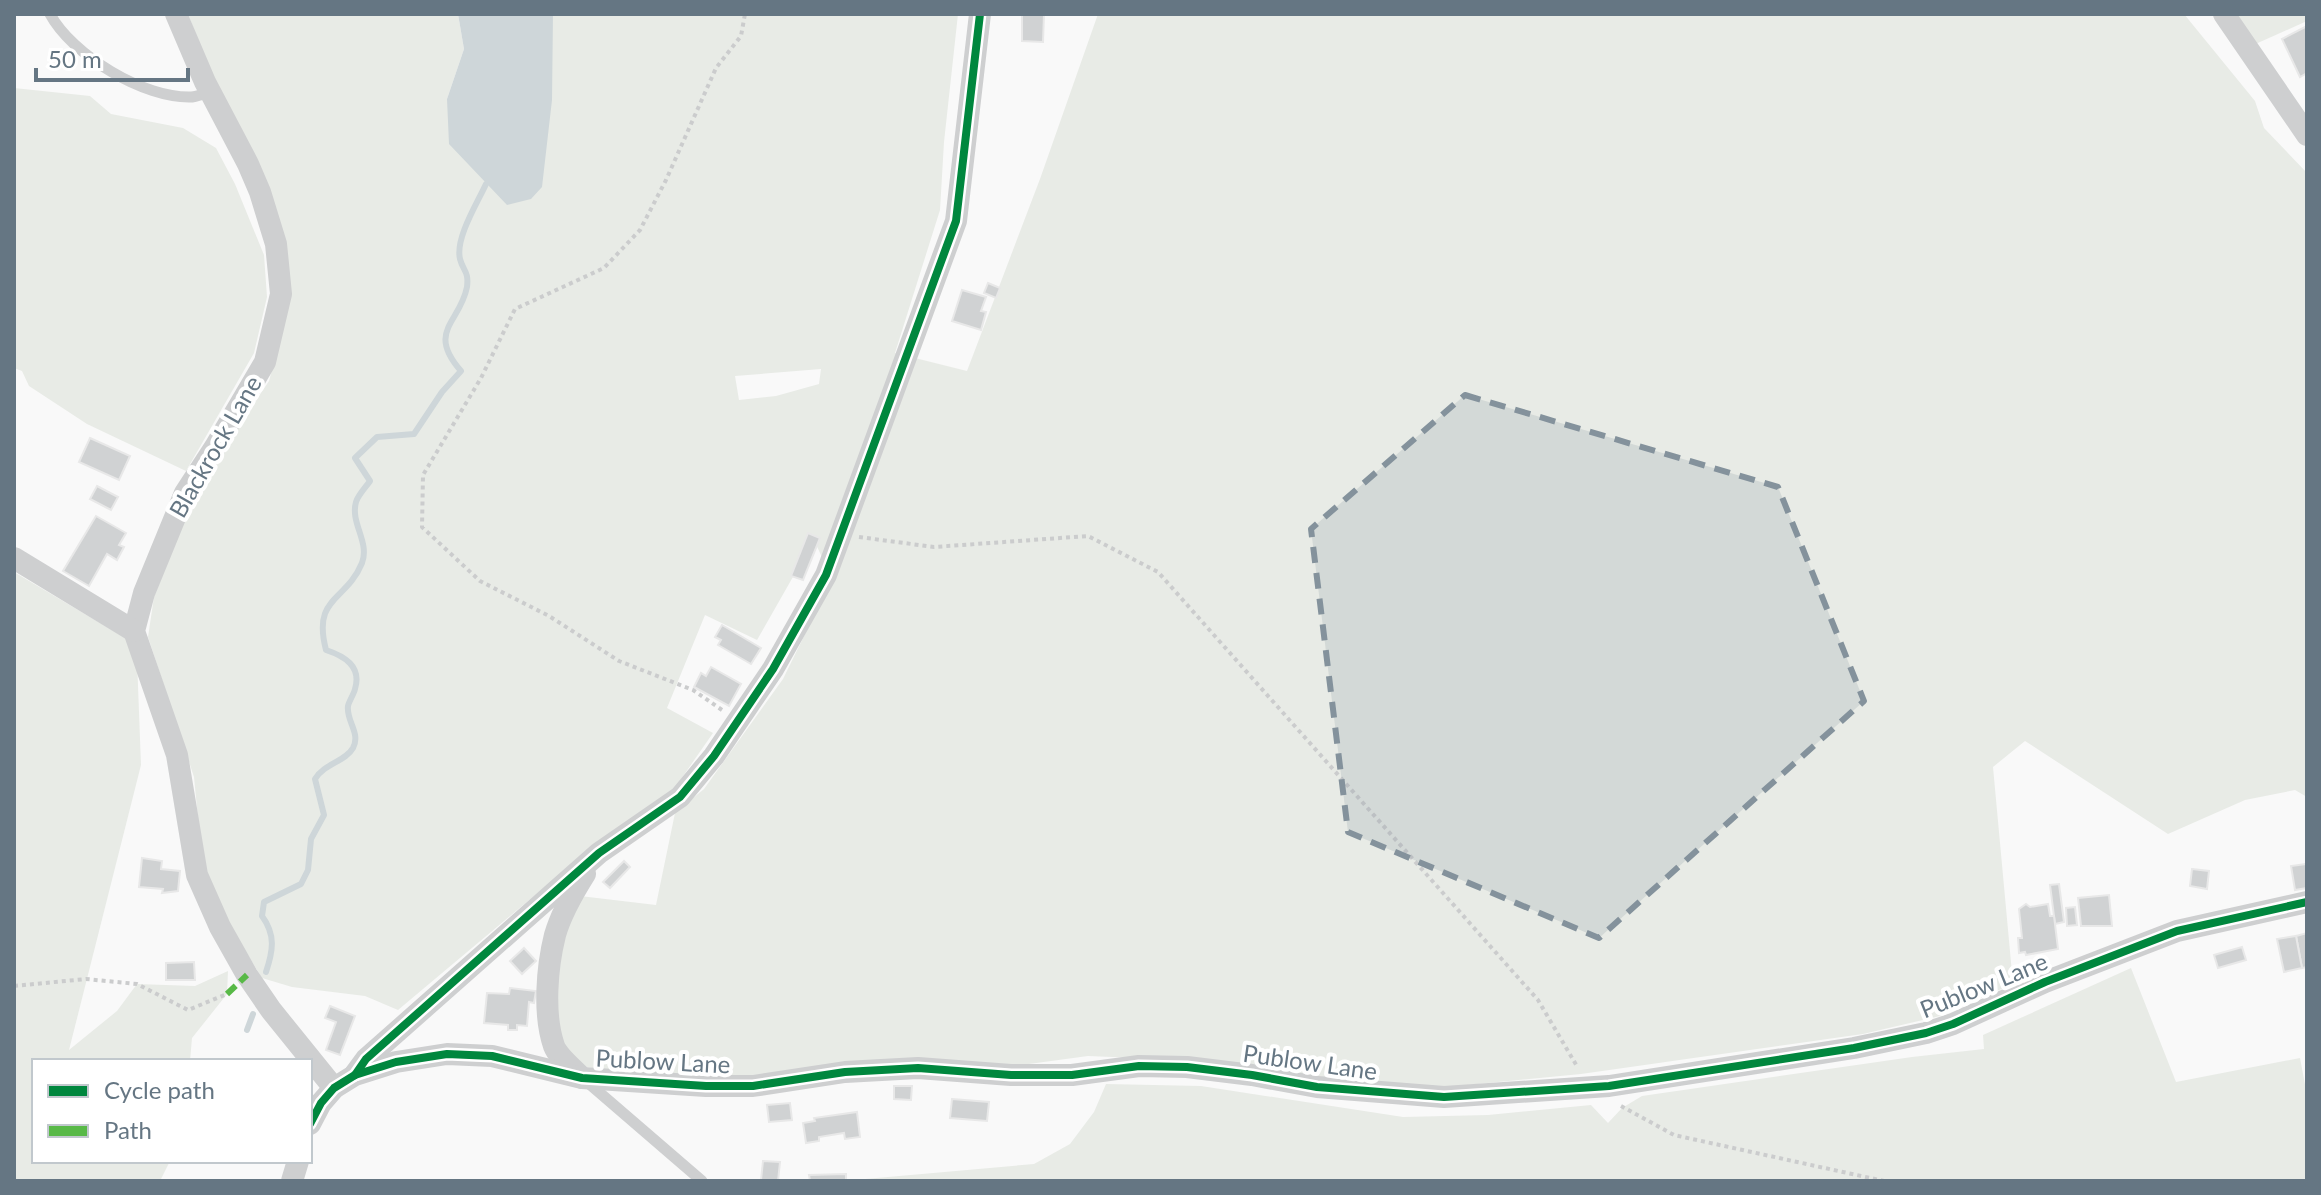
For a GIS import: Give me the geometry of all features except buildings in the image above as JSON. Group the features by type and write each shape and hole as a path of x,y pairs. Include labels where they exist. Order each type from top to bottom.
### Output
{"street":[{"name":"Blackrock Lane","path":"134,631 144,593 185,493 265,362 281,294 276,244 260,192 210,92 176,14"},
{"path":"355,1075 366,1059 599,853 680,797 714,756 773,669 826,575 956,221 980,14"},
{"path":"2224,14 2307,135"},
{"path":"14,558 134,631 177,755 197,875 220,927 247,975 311,1059"},
{"path":"582,1078 555,1048 549,1016 549,975 555,934 573,893 599,853"},
{"name":"Publow Lane","path":"312,1120 334,1088 355,1075 396,1062 447,1054 492,1056 582,1078 628,1083 753,1086 860,1071 918,1068 1011,1075 1072,1075 1139,1066 1187,1067 1317,1087 1444,1097 1598,1087 1854,1048 1926,1033 2045,982 2177,931 2307,902"},
{"path":"312,1061 334,1088"}],"lane":[{"path":"50,14 74,45 119,76 174,95 194,97 210,92"},
{"path":"582,1078 702,1181"}],"path":[{"path":"738,721 693,690 619,661 549,616 480,581 422,527 423,475 481,378 515,309 604,268 640,230 716,68 741,36 745,14"},
{"path":"841,535 934,547 1088,536 1158,572 1538,1000 1598,1087 1622,1108 1674,1135 1884,1181"},
{"path":"14,986 86,979 137,984 188,1010 227,994"}],"highlighted area":[{"path":"1465,395 1778,487 1864,701 1599,938 1348,832 1311,529"}],"shaded area":[{"path":"188,14 458,14 464,49 447,99 552,27 553,14 958,14 940,210 895,353 967,371 1098,14 2184,14 2255,101 2264,128 2307,173 2307,797 2295,790 2245,800 2168,834 2025,741 1993,767 2013,984 1940,1016 1863,1034 1581,1074 1437,1088 1326,1079 1211,1061 1088,1056 1007,1067 751,1077 621,1072 585,1067 563,1046 554,1002 557,955 580,896 656,905 675,813 704,789 783,679 832,579 814,540 757,640 705,615 667,708 713,733 672,792 603,838 398,1010 365,996 292,987 262,978 216,903 203,870 194,777 148,637 154,597 194,494 269,381 288,310 218,91","holes":["821,369 819,384 776,396 739,400 735,376"]},
{"path":"458,14 553,14 552,100 542,187 531,199 507,205 449,144 447,99 464,49"},
{"path":"2231,14 2307,14 2307,21 2251,46"},
{"path":"14,88 90,96 111,114 183,128 216,148 235,184 264,255 267,297 254,353 186,471 87,424 29,386 22,371 14,368"},
{"path":"14,572 127,639 137,659 141,765 69,1050 117,1011 137,984 195,986 228,971 227,994 192,1038 190,1059 32,1059 32,1163 169,1163 160,1181 14,1181"},
{"path":"2131,968 2176,1082 2300,1058 2307,1095 2307,1181 854,1180 1034,1164 1070,1144 1094,1112 1106,1084 1201,1086 1403,1117 1488,1115 1591,1105 1608,1123 1622,1108 1642,1096 1984,1049 1983,1035"}],"waterway":[{"path":"266,972 272,943 270,930 262,916 264,902 301,884 308,870 311,839 324,815 315,779 324,769 349,753 355,743 348,706 355,689 356,674 350,663 326,650 323,632 327,609 355,576 364,555 355,510 357,499 370,481 355,458 377,437 414,434 442,392 461,371 446,346 446,336 467,287 460,259 461,241 486,184"},
{"path":"247,1030 253,1014"}],"marked path":[{"path":"227,994 247,975"}],"cycle path":[{"path":"355,1075 366,1059 599,853 680,797 714,756 773,669 826,575 956,221 980,14"},
{"path":"312,1120 334,1088 355,1075 396,1062 447,1054 492,1056 582,1078 706,1086 753,1086 845,1072 918,1068 1011,1075 1072,1075 1139,1066 1187,1067 1317,1087 1444,1097 1609,1086 1854,1048 1926,1033 2045,982 2177,931 2307,902"}]}
